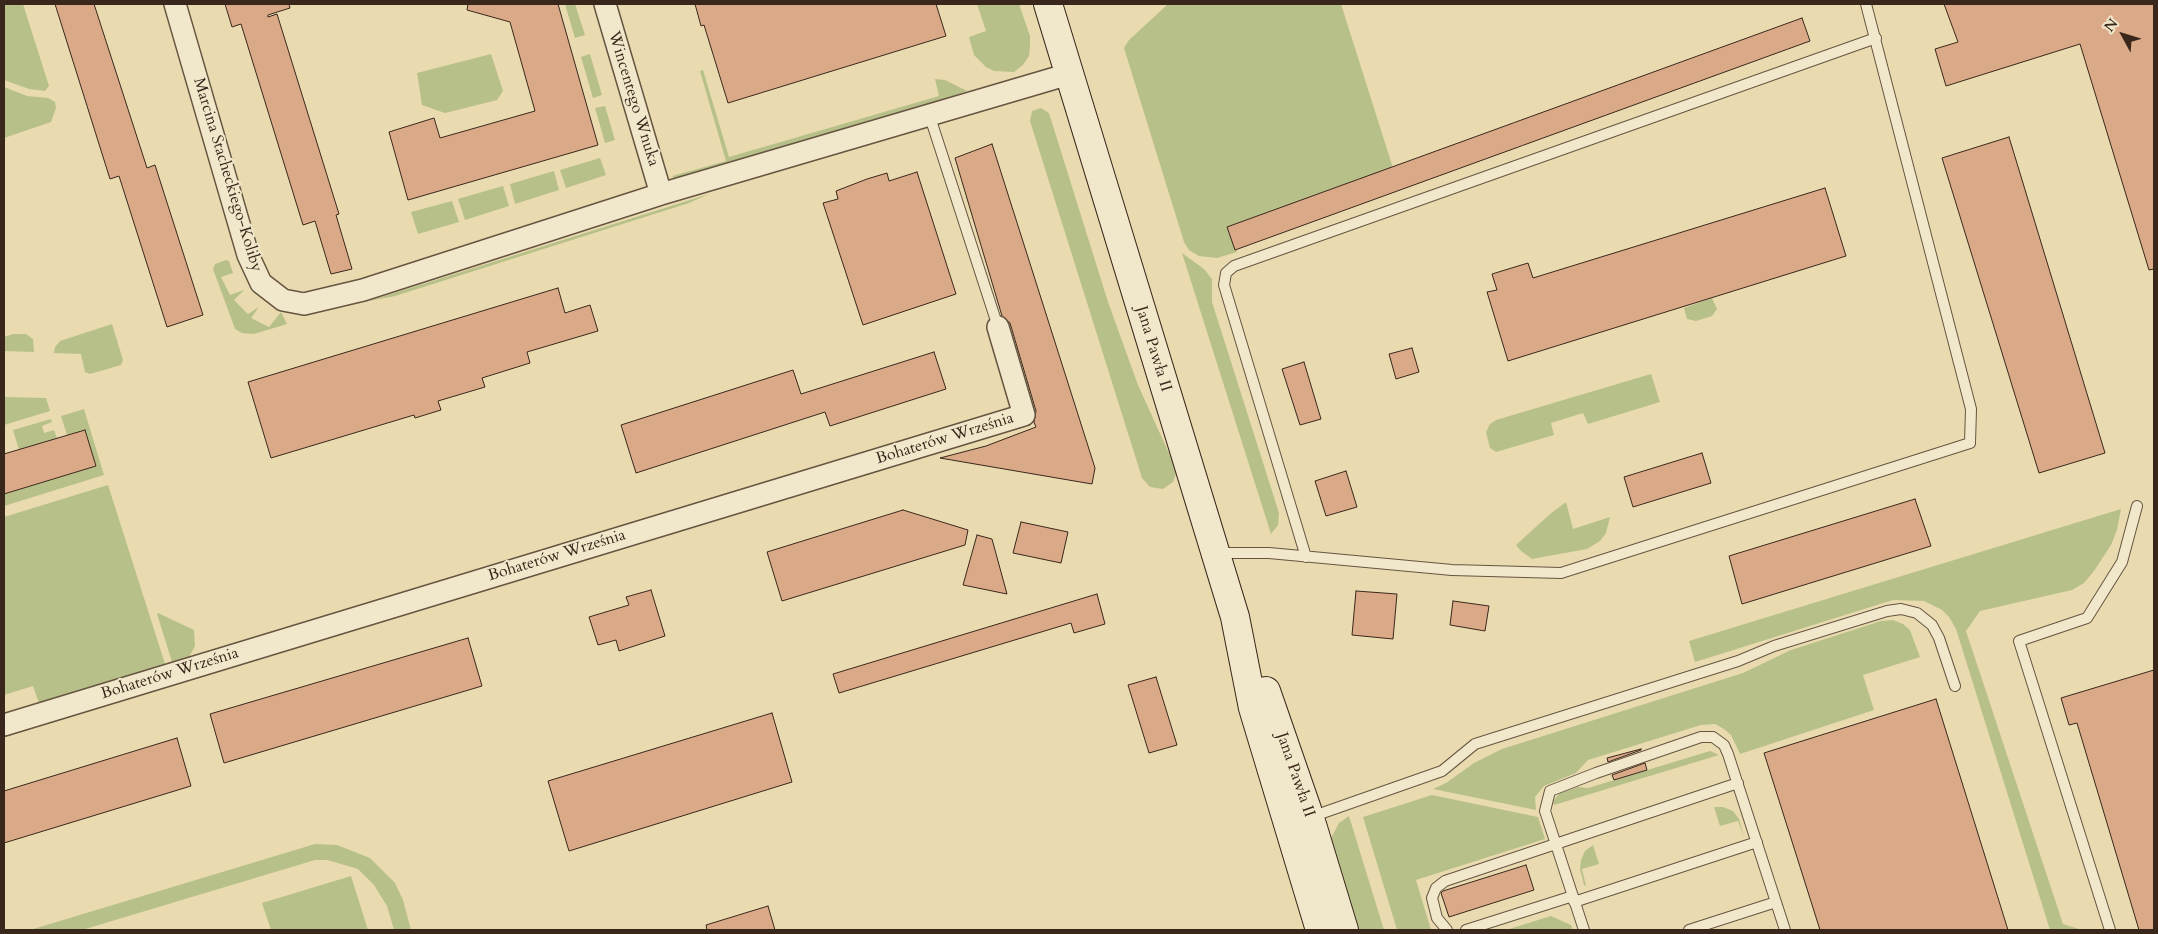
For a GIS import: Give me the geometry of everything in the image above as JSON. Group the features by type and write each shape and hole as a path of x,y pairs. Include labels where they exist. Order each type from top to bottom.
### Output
{"main road":[{"name":"Jana Pawła II","path":"1048,4 1216,553 1236,624 1253,708 1344,930"},
{"name":"Jana Pawła II","path":"1300,822 1320,930"}],"street":[{"name":"Marcina Stacheckiego-Koliby","path":"175,4 248,255 261,283 283,300 304,304 363,290 662,194 1069,74"},
{"name":"Wincentego Wnuka","path":"604,4 662,194"},
{"name":"Bohaterów Września","path":"4,725 1024,414 998,328"}],"lane":[{"path":"1216,553 1269,553 1452,570 1561,573 1970,443 1971,409 1866,4"},
{"path":"1306,557 1224,285 1226,273 1234,266 1876,38"},
{"path":"930,114 998,328"},
{"path":"2110,930 2019,641 2087,618 2122,562 2137,506"},
{"path":"1300,822 1442,771 1475,744 1738,661 1774,646 1887,611 1901,609 1917,614 1932,625 1939,638 1955,686"},
{"path":"1584,930 1546,814 1550,791 1701,737 1713,737 1724,745 1728,754 1785,930"},
{"path":"1447,930 1437,918 1432,898 1436,888 1444,881 1738,783"},
{"path":"1466,930 1574,899 1757,842"},
{"path":"1689,930 1776,902"}],"green space":[{"path":"4,4 23,4 49,86 45,91 29,89 4,80"},
{"path":"565,4 575,4 585,35 575,38"},
{"path":"977,4 1019,4 1030,36 1030,45 1029,56 1023,65 1014,72 994,71 986,67 974,55 969,37 986,31"},
{"path":"1168,4 1341,4 1393,168 1229,230 1237,252 1217,258 1199,256 1189,250 1184,242 1124,48 1129,40"},
{"path":"491,54 503,91 497,100 445,113 422,105 417,73"},
{"path":"590,54 602,95 593,98 581,57"},
{"path":"703,70 729,157 939,96 935,79 945,80 967,91 926,107 675,179 672,176 726,161 700,71"},
{"path":"4,87 27,96 48,98 55,102 56,108 51,122 4,138"},
{"path":"605,106 615,140 605,143 595,108"},
{"path":"1041,108 1049,113 1108,302 1138,385 1177,471 1173,482 1163,489 1150,487 1142,478 1030,121 1032,111"},
{"path":"600,158 606,175 566,188 560,170"},
{"path":"554,171 559,190 515,204 510,184"},
{"path":"503,186 509,206 465,220 458,199"},
{"path":"709,194 689,203 395,296 369,301"},
{"path":"452,201 459,222 418,234 411,212"},
{"path":"1182,253 1204,269 1212,279 1212,302 1279,513 1278,525 1271,534"},
{"path":"226,260 229,261 233,273 221,277 230,295 244,290 234,300 248,314 259,307 251,318 269,327 281,312 287,324 254,334 242,333 235,329 213,269 215,264"},
{"path":"1712,298 1717,309 1712,316 1696,321 1687,319 1684,308"},
{"path":"112,324 123,360 121,365 90,374 85,372 81,354 54,353 55,347 60,341"},
{"path":"13,334 26,334 33,339 34,352 4,351 4,337"},
{"path":"1651,374 1660,402 1588,424 1583,413 1551,423 1554,435 1496,452 1490,448 1486,432 1490,424 1496,420"},
{"path":"4,397 46,398 50,411 4,425"},
{"path":"84,409 104,475 4,506 4,494 96,466 85,430 67,435 61,416"},
{"path":"51,419 52,422 42,426 44,433 54,430 57,438 19,450 13,430"},
{"path":"108,485 166,667 40,706 33,686 4,695 4,517"},
{"path":"1566,502 1573,529 1610,517 1606,533 1600,541 1587,549 1532,559 1521,551 1516,545"},
{"path":"2121,509 2117,530 2111,545 2084,583 2072,590 1980,611 1966,631 2063,924 2082,930 2050,930 1956,629 1942,610 1924,601 1893,600 1695,662 1689,641"},
{"path":"158,613 194,630 195,646 188,659 173,665"},
{"path":"1893,620 1903,624 1910,630 1920,657 1863,675 1874,710 1740,754 1731,735 1724,729 1715,724 1701,725 1588,760 1576,773 1544,786 1535,797 1536,810 1433,789 1446,783 1474,763 1502,749 1743,673 1791,650 1881,621"},
{"path":"1710,751 1719,755 1554,805 1553,801 1560,793 1578,787 1588,788"},
{"path":"1432,795 1538,817 1545,839 1416,880 1431,930 1397,930 1363,817"},
{"path":"1714,807 1723,807 1733,811 1739,819 1744,837 1738,821 1720,826"},
{"path":"1349,816 1384,930 1352,930 1330,840 1339,823"},
{"path":"315,844 337,845 370,858 395,883 403,900 411,930 394,930 387,906 374,885 358,869 327,860 315,860 82,930 30,930"},
{"path":"1593,845 1599,864 1582,869 1586,886 1584,885 1580,869 1581,860 1585,851"},
{"path":"351,876 368,930 271,930 262,903"},
{"path":"1551,916 1571,925 1573,930 1506,930"}],"building":[{"path":"55,4 94,4 147,168 155,165 203,315 167,327 119,176 110,179"},
{"path":"225,4 289,4 290,8 268,15 268,17 277,14 339,214 336,215 352,269 331,274 315,221 303,225 241,24 232,27"},
{"path":"468,4 558,4 598,145 408,200 389,132 434,118 440,138 535,111 510,22 467,10"},
{"path":"695,4 936,4 946,36 728,103 704,25 701,26"},
{"path":"1944,4 2154,4 2154,269 2149,270 2080,44 1946,86 1935,49 1958,42"},
{"path":"1802,18 1810,41 1235,250 1227,227"},
{"path":"2009,137 2105,453 2039,473 1942,158"},
{"path":"992,144 1095,468 1092,484 940,458 986,446 1036,427 1034,422 1036,411 1010,323 1002,316 955,158"},
{"path":"917,172 956,294 863,325 823,203 838,199 836,191 867,179 887,173 889,181"},
{"path":"1825,188 1846,256 1508,361 1487,292 1497,290 1492,274 1528,263 1533,278"},
{"path":"558,288 565,313 590,305 598,331 527,352 530,363 482,378 485,387 438,401 441,410 415,418 414,415 271,458 248,382"},
{"path":"1412,348 1419,372 1396,379 1389,354"},
{"path":"934,352 946,389 830,426 825,412 636,473 621,425 793,370 801,394"},
{"path":"1304,362 1321,419 1300,425 1282,369"},
{"path":"85,430 96,466 4,494 4,454"},
{"path":"1702,453 1711,483 1633,507 1624,477"},
{"path":"1346,471 1357,507 1326,516 1315,481"},
{"path":"1915,499 1931,546 1742,604 1729,556"},
{"path":"903,510 968,530 965,545 782,601 767,552"},
{"path":"1021,522 1068,532 1061,563 1013,553"},
{"path":"977,535 992,539 1007,594 963,585"},
{"path":"651,590 665,636 619,651 616,640 598,645 589,617 629,605 626,597"},
{"path":"1356,591 1397,594 1393,639 1352,635"},
{"path":"1097,594 1105,624 1074,633 1071,623 839,693 833,674"},
{"path":"1453,601 1489,606 1485,631 1450,625"},
{"path":"468,638 482,686 224,763 210,714"},
{"path":"2154,670 2154,930 2139,930 2077,723 2069,725 2061,698"},
{"path":"1156,677 1177,745 1149,753 1128,685"},
{"path":"1936,699 2008,930 1820,930 1764,753"},
{"path":"772,713 792,782 569,851 548,781"},
{"path":"177,738 191,786 4,843 4,791"},
{"path":"1641,750 1608,762 1607,758"},
{"path":"1645,763 1647,770 1614,780 1612,775"},
{"path":"1526,865 1534,890 1449,917 1441,893 1443,891"},
{"path":"768,906 775,930 707,930 706,925"}]}
